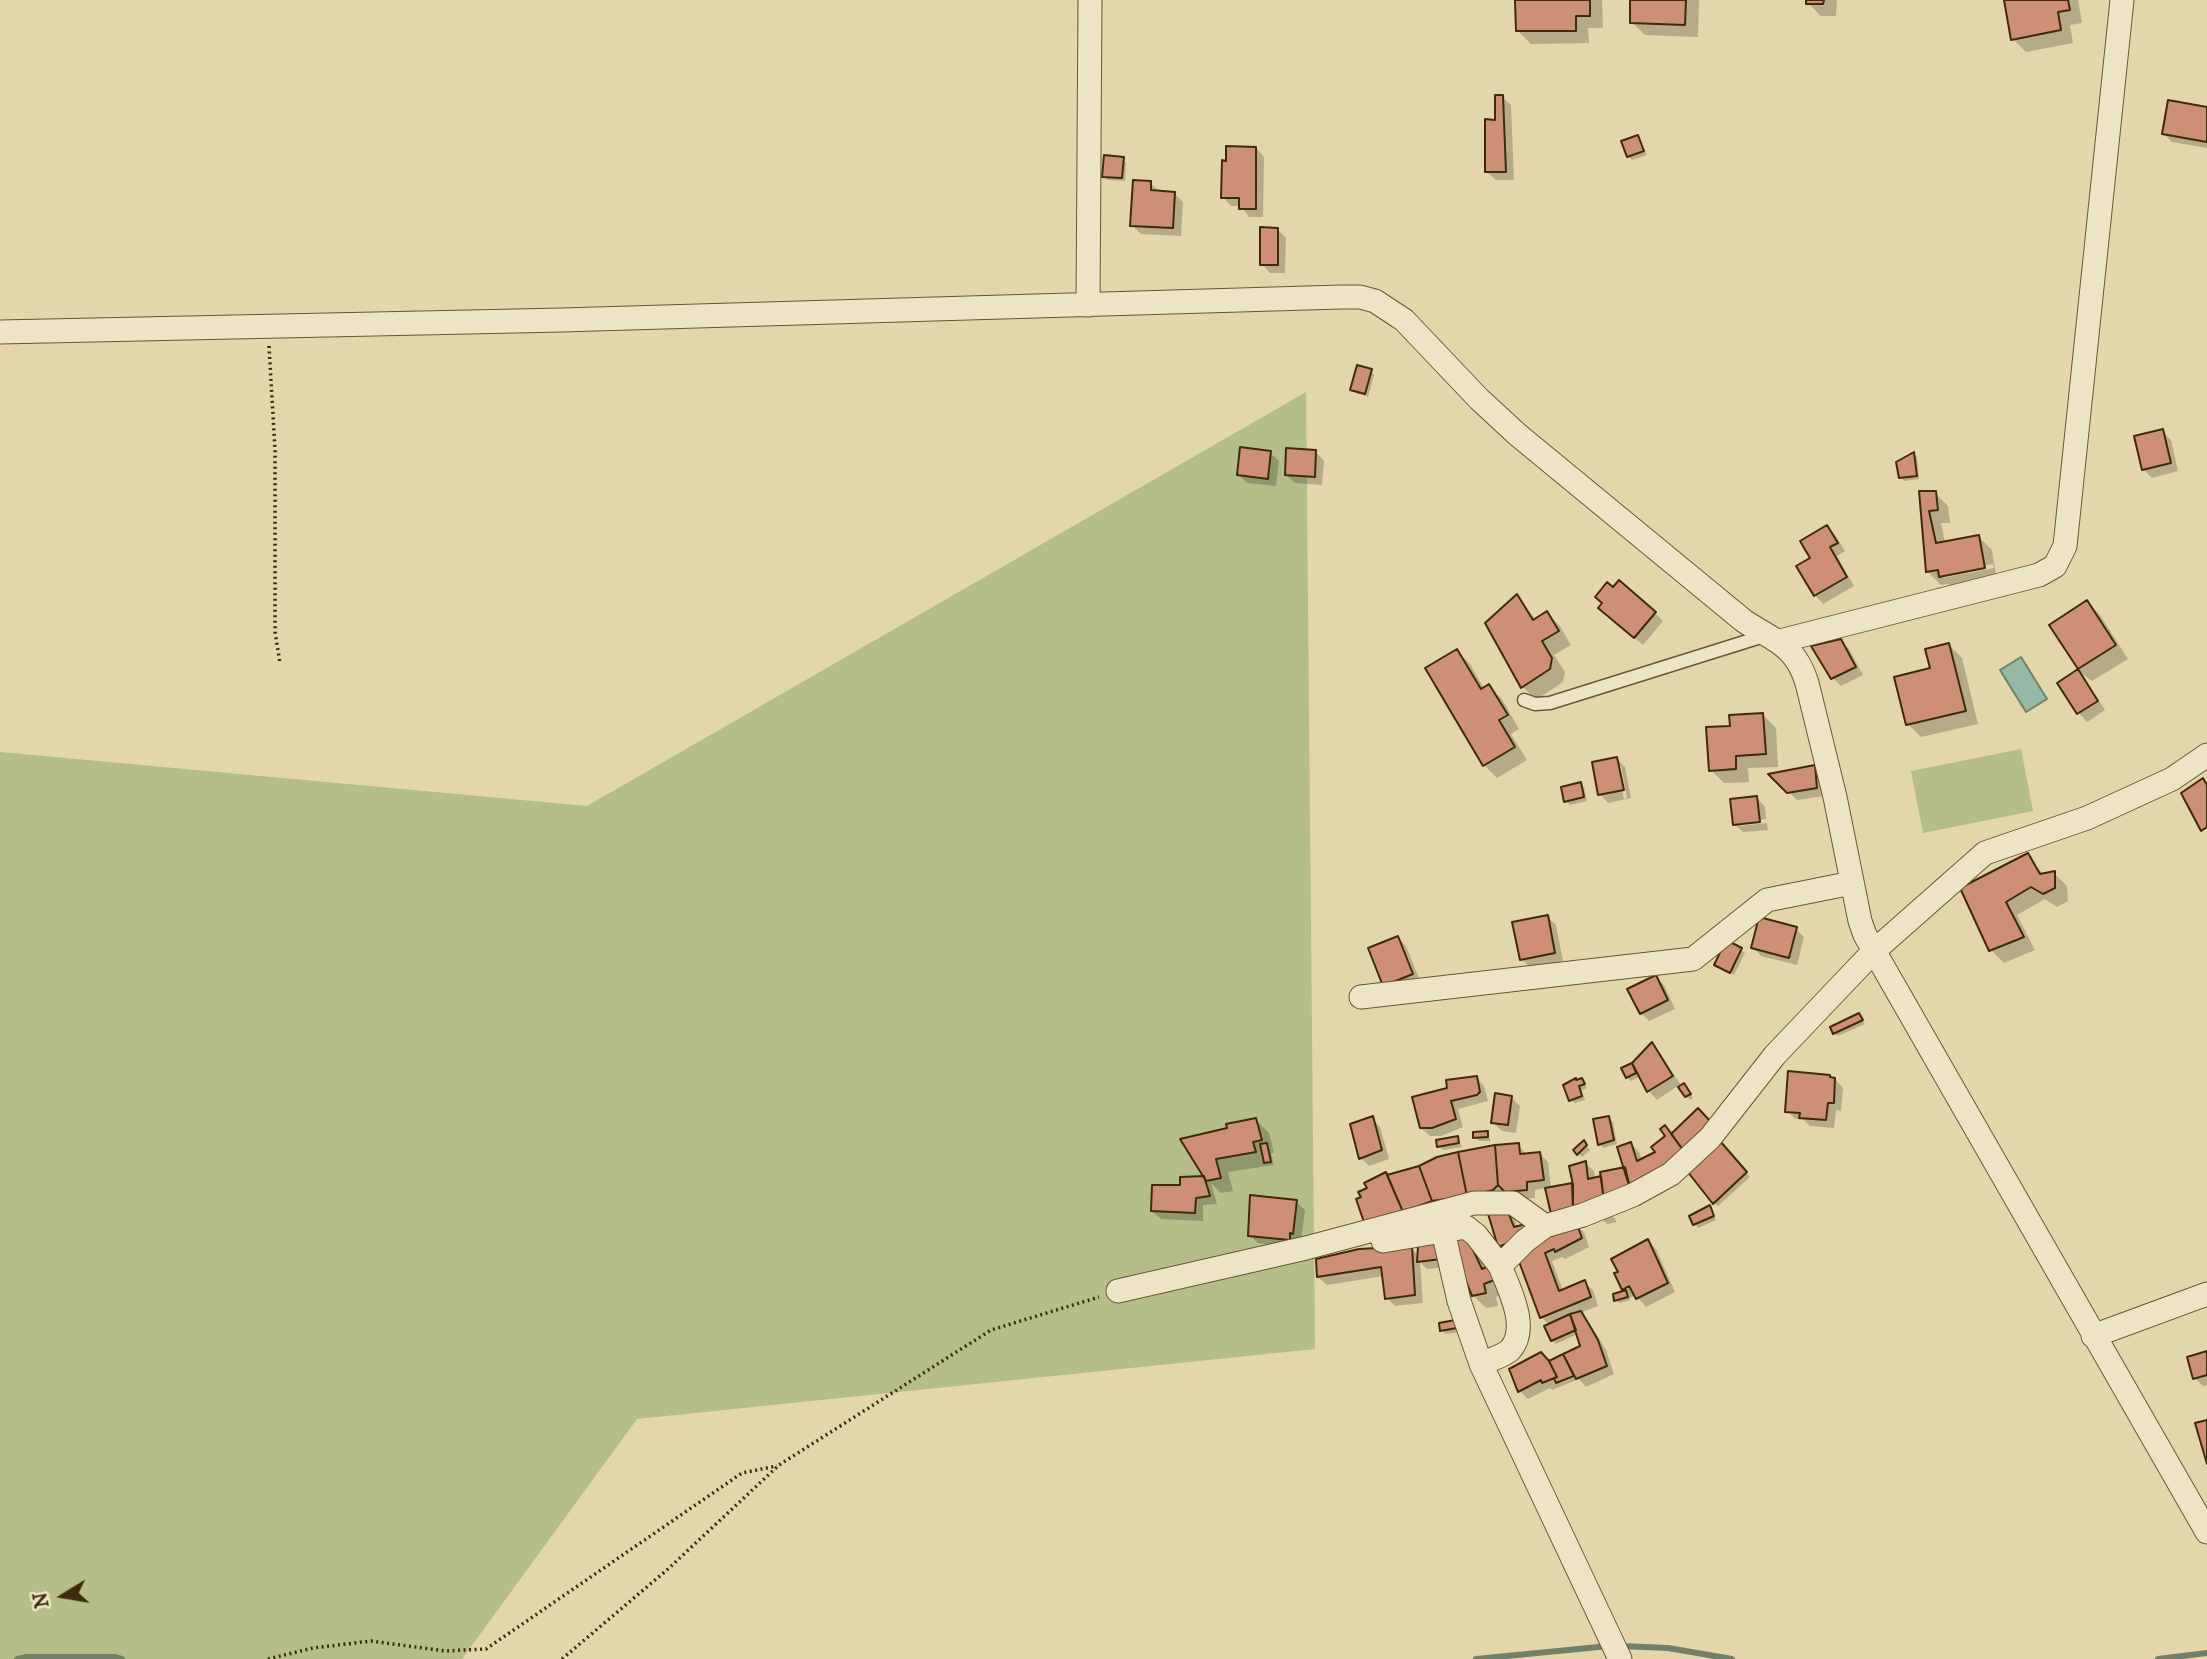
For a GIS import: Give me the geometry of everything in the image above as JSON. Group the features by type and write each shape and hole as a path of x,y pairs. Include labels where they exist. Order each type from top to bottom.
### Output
{"street":[{"path":"1088,305 1090,0"},
{"path":"1774,638 2039,575 2055,566 2065,546 2122,0"},
{"path":"0,332 1341,297 1360,297 1375,301 1404,320 1479,399 1518,435 1744,621 1794,653 1807,683 1835,797 1860,921 1874,951 2207,1532"},
{"path":"1500,1266 1545,1226 1583,1215 1633,1195 1671,1174 1710,1138 1775,1055 1874,951 1985,853 2087,818 2172,779 2207,755"},
{"path":"1361,997 1693,960 1767,900 1852,883"},
{"path":"1118,1291 1306,1248 1474,1203 1513,1203 1545,1226"},
{"path":"1306,1248 1328,1250 1466,1227 1476,1235 1500,1266 1512,1296 1520,1330 1510,1350 1481,1364"},
{"path":"1443,1231 1460,1301 1481,1364 1620,1659"},
{"path":"2093,1336 2207,1293"}],"lane":[{"path":"1524,700 1535,704 1550,703 1774,638"}],"path":[{"path":"268,326 276,472 275,632 279,663"},
{"path":"562,1659 668,1569 779,1465 991,1330 1118,1291"},
{"path":"268,1659 313,1648 371,1642 445,1651 486,1649 742,1474 779,1465"}],"green space":[{"path":"1306,392 1315,1349 637,1419 462,1659 0,1659 0,752 587,806"},
{"path":"2021,749 2033,811 1923,833 1911,771"}],"shaded area":[{"path":"2021,657 2047,699 2026,712 2000,670"}],"building":[{"path":"1515,0 1590,0 1590,16 1576,16 1576,31 1516,31"},
{"path":"1630,0 1686,0 1685,25 1630,23"},
{"path":"1806,0 1824,0 1823,4 1806,4"},
{"path":"2004,0 2068,0 2070,10 2058,12 2061,30 2011,40"},
{"path":"1495,95 1503,95 1506,172 1485,172 1485,119 1495,120"},
{"path":"2168,100 2207,107 2207,142 2162,134"},
{"path":"1638,135 1644,151 1627,157 1621,141"},
{"path":"1226,146 1256,147 1256,209 1239,209 1239,198 1221,198 1222,160 1226,161"},
{"path":"1104,155 1124,157 1122,178 1102,177"},
{"path":"1133,180 1151,181 1151,190 1175,192 1173,228 1130,226"},
{"path":"1260,227 1278,228 1278,265 1260,265"},
{"path":"1357,365 1372,369 1365,394 1350,390"},
{"path":"2163,429 2171,463 2142,470 2134,436"},
{"path":"1240,447 1271,451 1268,479 1237,475"},
{"path":"1286,448 1316,450 1315,477 1285,475"},
{"path":"1914,452 1917,476 1899,478 1896,462"},
{"path":"1919,491 1936,491 1938,510 1929,511 1936,543 1979,535 1985,568 1939,577 1938,570 1926,572"},
{"path":"1827,525 1838,543 1830,547 1847,577 1814,596 1796,566 1810,558 1800,541"},
{"path":"1619,580 1656,612 1634,638 1598,608 1602,603 1595,597 1607,582 1613,587"},
{"path":"1517,594 1533,620 1547,611 1559,631 1542,641 1552,658 1550,669 1521,688 1485,623"},
{"path":"2087,600 2116,645 2078,669 2049,625"},
{"path":"1841,639 1856,667 1831,679 1811,646"},
{"path":"1949,643 1966,711 1906,725 1894,677 1930,668 1925,649"},
{"path":"1457,649 1481,689 1489,684 1508,715 1499,720 1515,747 1483,766 1425,668"},
{"path":"2078,669 2098,701 2077,714 2057,683"},
{"path":"1763,713 1766,754 1736,756 1736,769 1709,771 1706,727 1730,726 1729,715"},
{"path":"1617,757 1624,790 1598,795 1592,762"},
{"path":"1815,765 1817,788 1787,793 1768,774"},
{"path":"2203,778 2207,785 2207,827 2201,831 2181,793"},
{"path":"1581,782 1584,797 1564,802 1561,787"},
{"path":"1757,796 1760,822 1733,825 1730,799"},
{"path":"2028,853 2040,874 2055,871 2055,888 2043,894 2031,887 2006,902 2024,937 1989,951 1960,888"},
{"path":"1548,915 1555,953 1520,960 1512,922"},
{"path":"1759,917 1797,927 1789,958 1751,948"},
{"path":"1398,936 1413,974 1383,986 1368,948"},
{"path":"1726,940 1742,948 1730,973 1714,965"},
{"path":"1656,975 1668,1000 1640,1014 1627,989"},
{"path":"1859,1013 1863,1020 1833,1034 1830,1027"},
{"path":"1652,1042 1673,1076 1647,1092 1632,1063"},
{"path":"1632,1063 1636,1073 1626,1078 1621,1068"},
{"path":"1788,1071 1830,1075 1835,1078 1834,1103 1828,1103 1826,1120 1799,1118 1800,1113 1785,1112"},
{"path":"1477,1076 1480,1092 1477,1095 1451,1101 1456,1119 1432,1128 1420,1128 1412,1097 1447,1088 1446,1080"},
{"path":"1582,1078 1585,1084 1579,1086 1582,1096 1569,1101 1563,1085"},
{"path":"1684,1083 1691,1094 1685,1097 1678,1087"},
{"path":"1495,1093 1512,1096 1508,1125 1491,1123"},
{"path":"1698,1108 1711,1122 1686,1154 1671,1134"},
{"path":"1373,1116 1382,1150 1359,1159 1350,1124"},
{"path":"1609,1116 1614,1140 1598,1145 1593,1119"},
{"path":"1256,1118 1262,1140 1253,1142 1256,1152 1216,1159 1221,1178 1206,1181 1180,1139 1227,1128 1226,1124"},
{"path":"1665,1125 1686,1154 1631,1192 1617,1147 1631,1142 1637,1161 1655,1152 1651,1147 1665,1136 1660,1129"},
{"path":"1488,1131 1488,1137 1473,1138 1473,1132"},
{"path":"1458,1136 1459,1143 1437,1147 1436,1140"},
{"path":"1584,1140 1587,1145 1577,1155 1573,1150"},
{"path":"1720,1141 1747,1172 1713,1204 1687,1171"},
{"path":"1267,1143 1271,1162 1264,1163 1260,1144"},
{"path":"1519,1143 1520,1154 1540,1152 1544,1180 1527,1182 1527,1190 1505,1192 1498,1185 1495,1145"},
{"path":"1495,1145 1498,1185 1493,1190 1467,1196 1458,1152"},
{"path":"1458,1152 1467,1196 1432,1201 1419,1166 1437,1157"},
{"path":"1586,1161 1588,1179 1601,1176 1604,1201 1573,1209 1573,1185 1569,1166"},
{"path":"1419,1166 1432,1201 1403,1212 1387,1175"},
{"path":"1625,1167 1631,1192 1604,1201 1600,1172"},
{"path":"1386,1172 1403,1212 1366,1228 1356,1199 1361,1197 1358,1192 1367,1188 1364,1183"},
{"path":"1204,1176 1210,1196 1196,1198 1195,1213 1151,1211 1152,1185 1180,1185 1180,1177"},
{"path":"1572,1183 1573,1209 1551,1214 1545,1188"},
{"path":"1250,1195 1297,1200 1290,1240 1248,1236"},
{"path":"1710,1205 1714,1216 1693,1225 1689,1216"},
{"path":"1486,1207 1506,1207 1514,1227 1526,1224 1530,1235 1498,1247"},
{"path":"1576,1222 1582,1238 1555,1252 1554,1249 1545,1253 1559,1291 1585,1280 1591,1297 1540,1318 1518,1259 1558,1228"},
{"path":"1466,1235 1482,1269 1489,1266 1497,1279 1484,1284 1486,1293 1472,1296 1450,1243"},
{"path":"1648,1239 1668,1283 1636,1299 1629,1286 1622,1290 1614,1273 1618,1272 1611,1259"},
{"path":"1441,1242 1441,1259 1417,1262 1418,1246"},
{"path":"1412,1246 1415,1295 1385,1299 1381,1267 1317,1277 1316,1259 1359,1249"},
{"path":"1626,1290 1628,1297 1614,1301 1613,1294"},
{"path":"1581,1311 1598,1340 1607,1366 1576,1379 1563,1354 1580,1346 1570,1314"},
{"path":"1570,1314 1576,1330 1551,1341 1544,1326"},
{"path":"1455,1320 1457,1328 1440,1331 1439,1323"},
{"path":"2207,1351 2207,1375 2193,1379 2187,1357"},
{"path":"1541,1352 1557,1377 1542,1383 1541,1380 1518,1392 1509,1369"},
{"path":"1563,1354 1574,1376 1556,1383 1554,1378 1557,1377 1549,1361"},
{"path":"2207,1420 2207,1464 2195,1423"}],"waterway":[{"path":"1476,1659 1609,1646"},
{"path":"1620,1646 1668,1648 1732,1659"},
{"path":"2158,1659 2207,1653"},
{"path":"17,1659 122,1659"}]}
